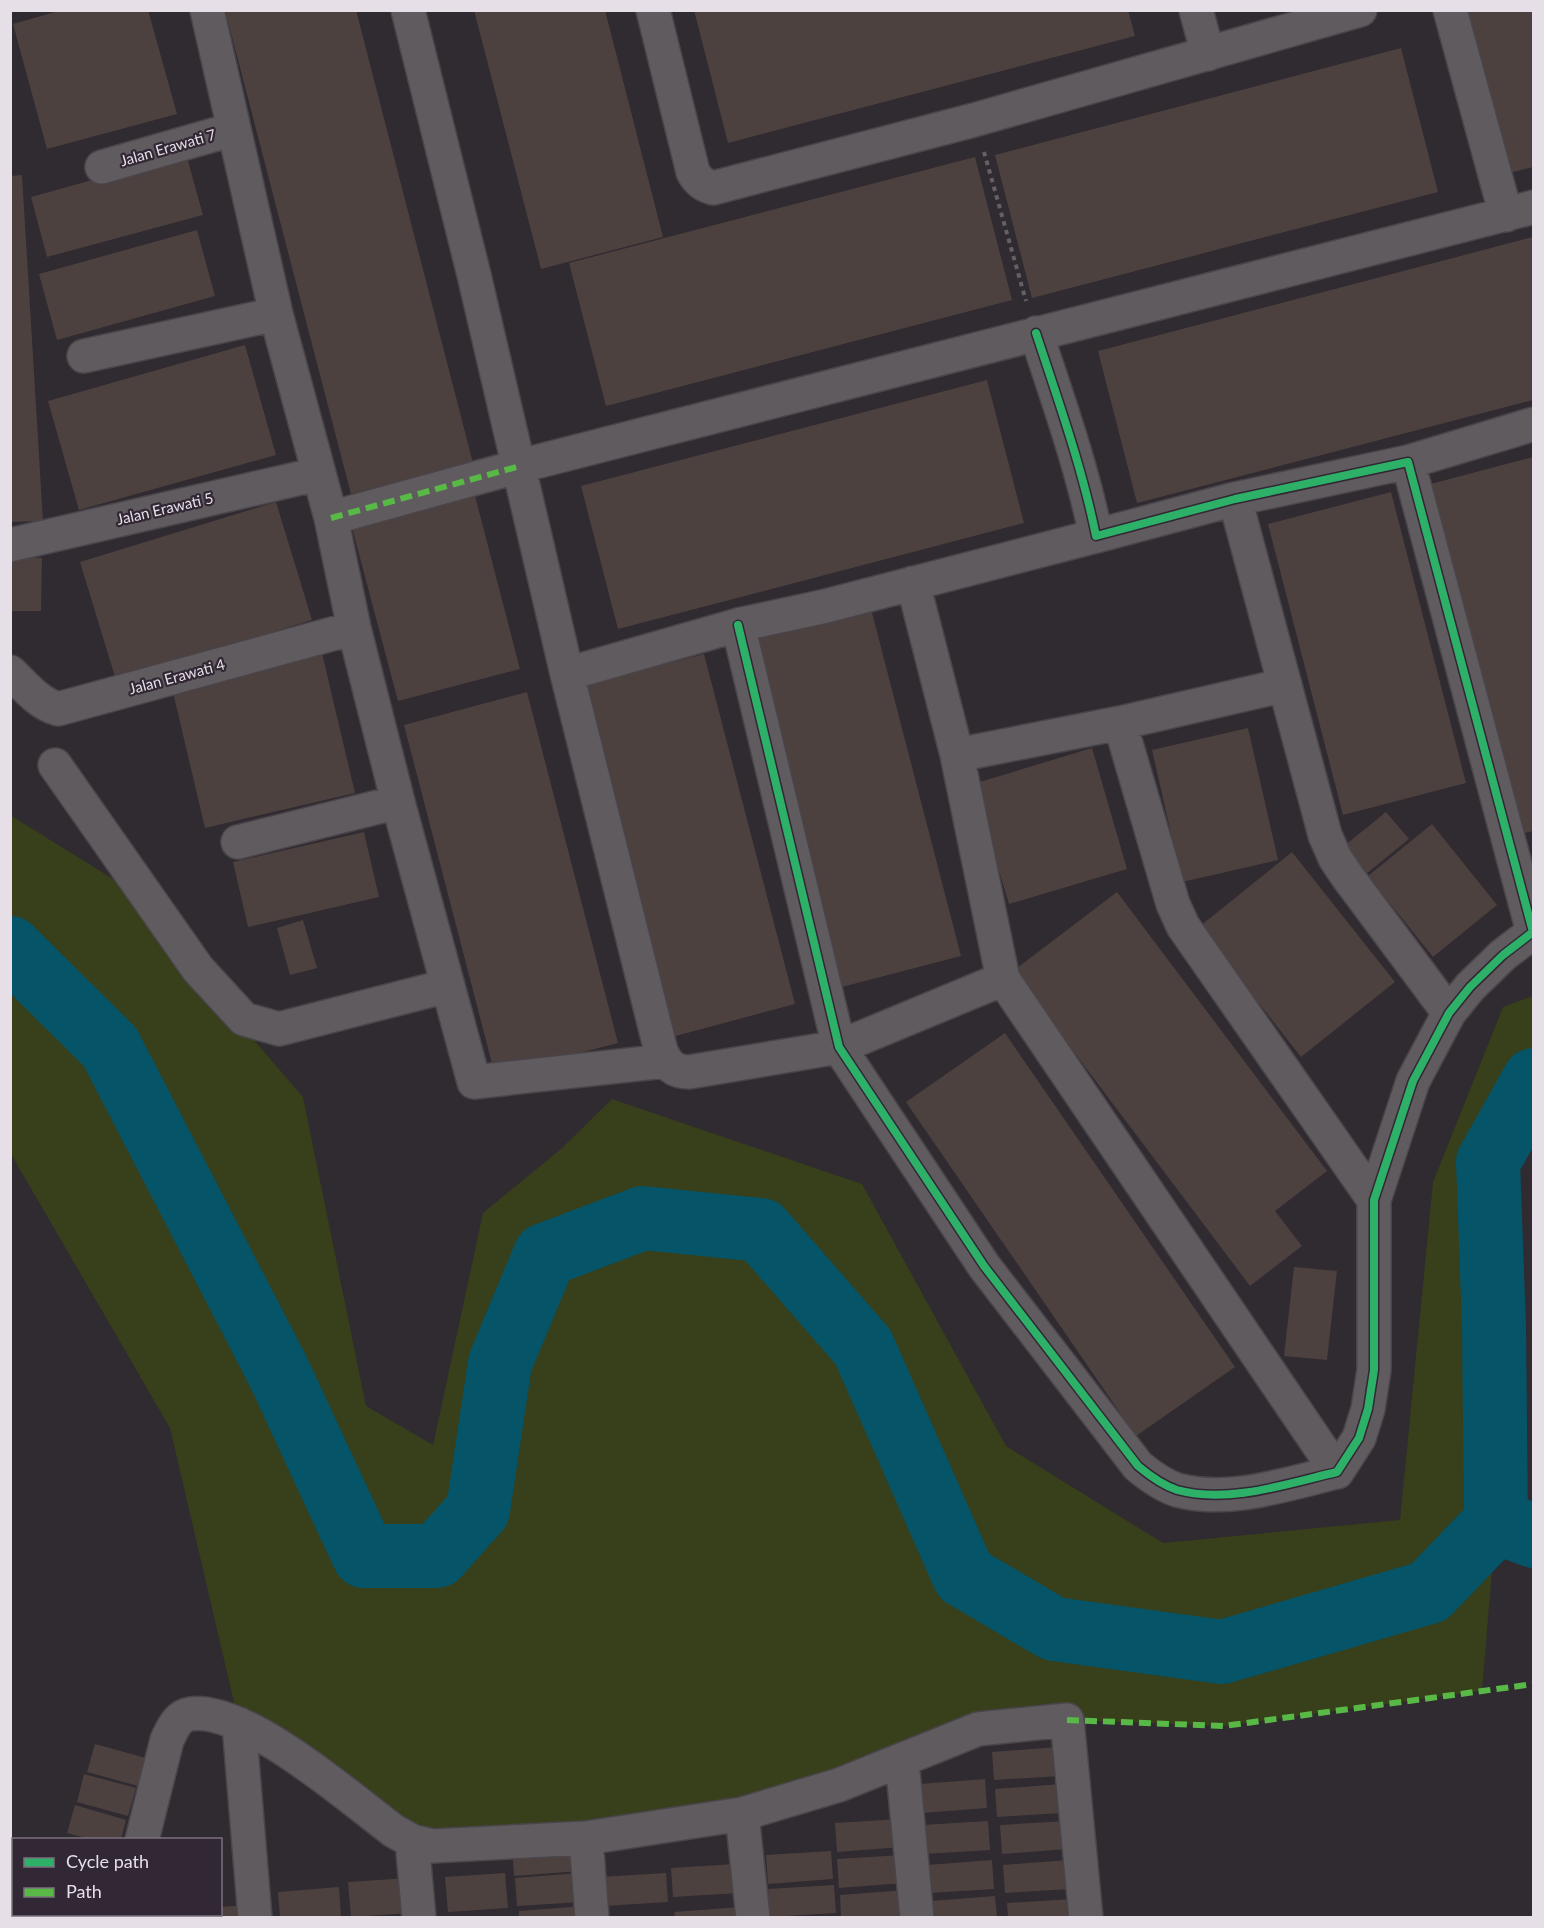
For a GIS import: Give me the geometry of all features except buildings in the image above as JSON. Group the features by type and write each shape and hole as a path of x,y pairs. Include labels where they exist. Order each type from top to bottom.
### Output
{"street":[{"path":"207,10 276,314 331,518 354,628 398,802 474,1082 665,1061"},
{"path":"408,10 520,466 567,674 665,1061 671,1068 680,1072 689,1072 839,1047 1003,979"},
{"path":"653,10 693,172 698,181 713,188 974,120 1360,10"},
{"path":"1196,10 1208,54"},
{"path":"331,518 520,466 1520,211 1450,10"},
{"name":"Jalan Erawati 7","path":"102,167 234,129"},
{"path":"84,356 276,314"},
{"path":"1036,333 1066,425 1091,510 1096,537"},
{"path":"567,674 738,625 913,584 1096,537 1234,498 1408,462 1533,424"},
{"path":"738,625 839,1047 984,1266 1138,1466 1157,1481 1176,1489 1199,1494 1229,1494 1261,1490 1337,1472 1359,1438 1368,1409 1374,1370 1374,1200 1413,1081 1449,1013 1470,987 1503,955 1533,932 1408,462"},
{"name":"Jalan Erawati 5","path":"11,545 318,474"},
{"path":"1234,498 1325,835 1335,858 1449,1013"},
{"path":"913,584 957,755 1003,979 1337,1472"},
{"name":"Jalan Erawati 4","path":"10,672 41,701 58,709 354,628"},
{"path":"957,755 1120,723 1285,685"},
{"path":"1120,723 1173,904 1183,926 1374,1200"},
{"path":"55,765 198,969 244,1019 279,1029 447,986"},
{"path":"238,842 398,802"},
{"path":"142,1838 167,1740 174,1725 190,1714 210,1716 239,1724 290,1752 394,1831 412,1841 432,1846 586,1838 742,1814 839,1785 978,1729 1067,1720 1086,1917"},
{"path":"239,1724 255,1917"},
{"path":"902,1761 916,1917"},
{"path":"742,1814 753,1917"},
{"path":"586,1838 592,1917"},
{"path":"412,1841 419,1917"}],"path":[{"path":"974,120 1036,333"}],"green space":[{"path":"10,815 118,882 303,1097 366,1406 433,1445 483,1213 562,1148 612,1099 862,1184 1006,1446 1163,1543 1400,1520 1433,1182 1503,1007 1533,996 1533,1080 1488,1162 1504,1328 1496,1522 1482,1691 1224,1726 1067,1720 839,1785 430,1845 239,1724 170,1428 11,1154"}],"waterway":[{"path":"10,948 110,1047 278,1371 364,1556 437,1556 478,1510 500,1363 545,1255 643,1218 761,1230 863,1347 964,1576 1054,1629 1222,1652 1429,1592 1496,1522 1534,1536"},
{"path":"1496,1522 1494,1327 1488,1162 1534,1080"}],"marked path":[{"path":"331,518 520,466"},
{"path":"1067,1720 1224,1726 1534,1684"}],"cycle path":[{"path":"738,625 839,1047 984,1266 1138,1466 1161,1483 1177,1490 1197,1494 1237,1494 1278,1487 1337,1472 1359,1438 1368,1409 1374,1370 1374,1200 1413,1081 1449,1013 1470,987 1503,955 1533,932 1408,462 1235,499 1096,536 1077,459 1036,333"}]}
